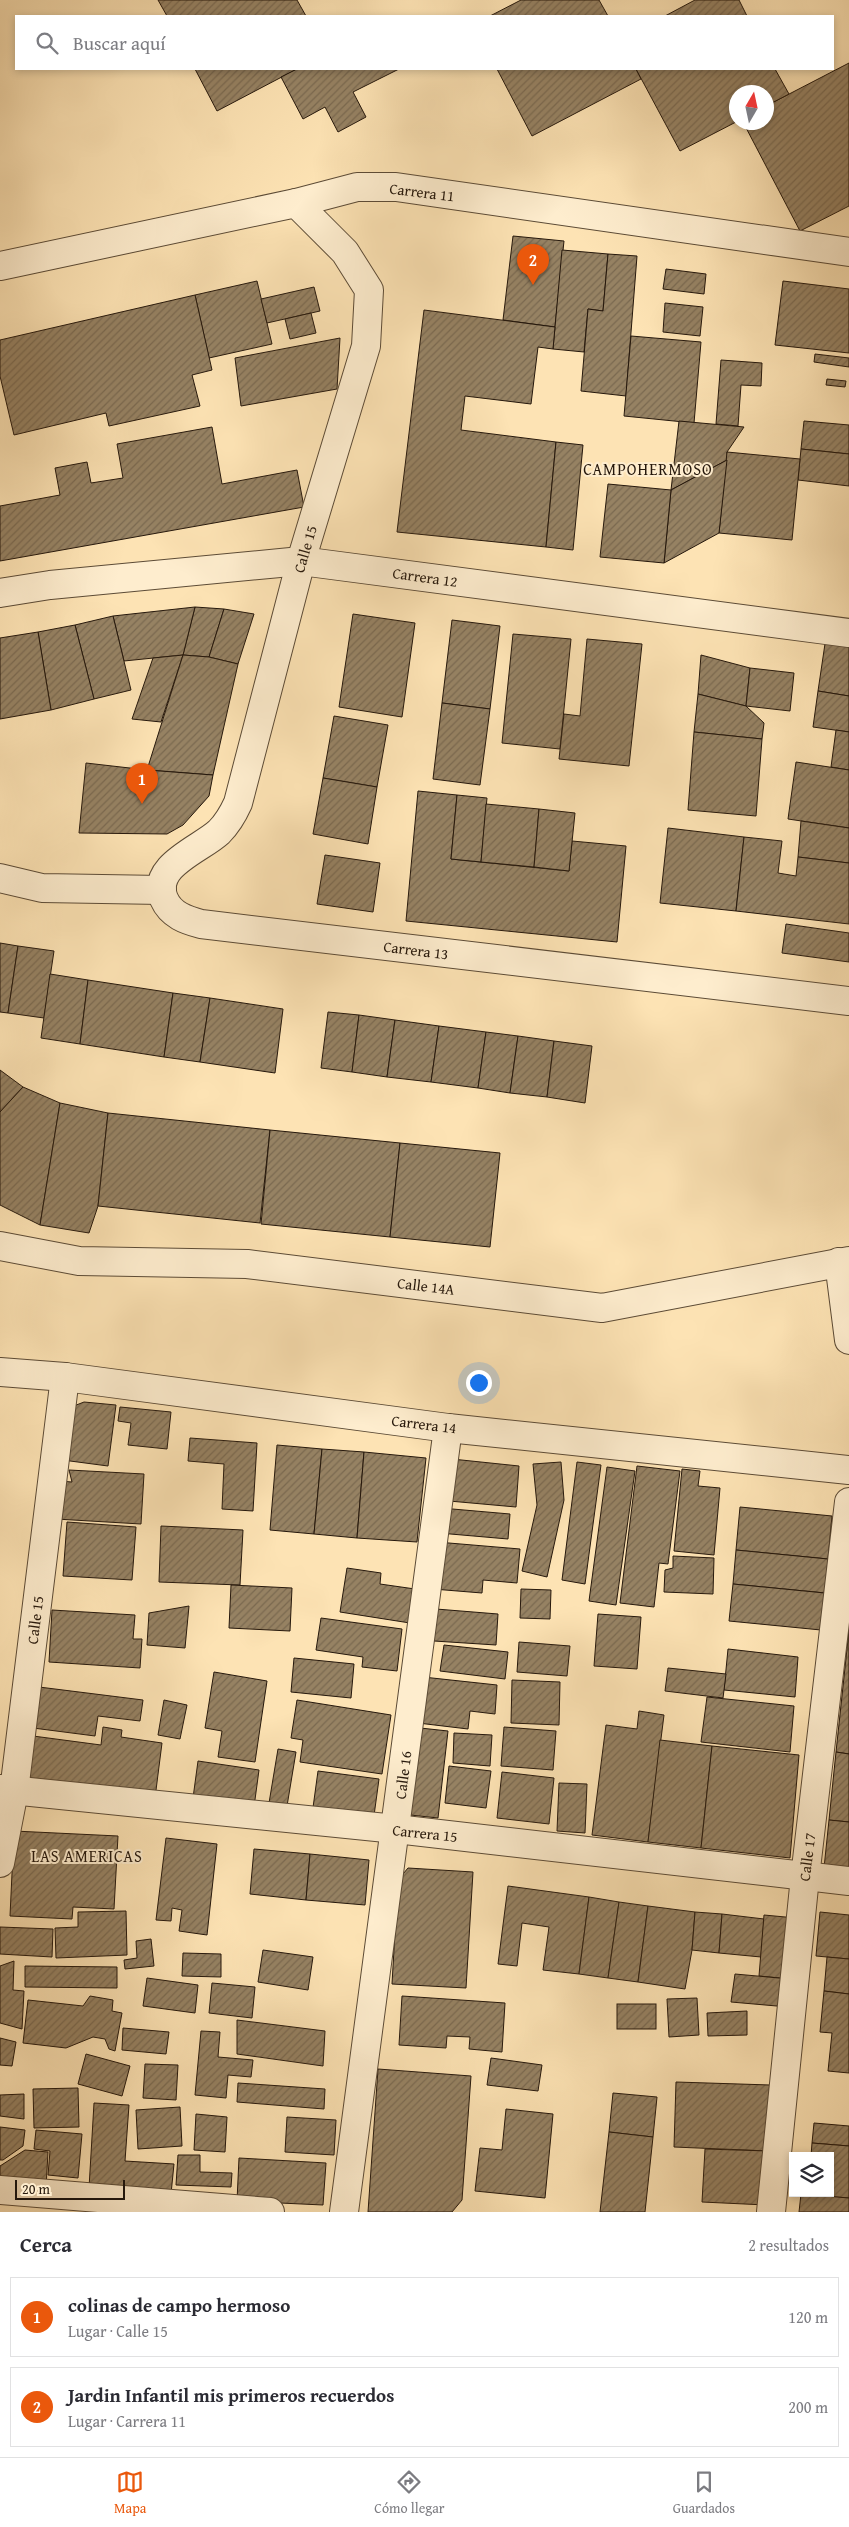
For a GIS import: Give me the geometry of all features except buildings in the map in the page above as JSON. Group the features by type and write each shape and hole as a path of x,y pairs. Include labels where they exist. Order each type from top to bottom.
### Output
{"street":[{"name":"Carrera 11","path":"0,266 137,239 296,203 357,187 396,187 849,252"},
{"name":"Calle 15","path":"162,890 162,882 169,869 218,832 227,823 238,803 301,561 366,346 369,290 345,252 296,203"},
{"name":"Carrera 12","path":"0,593 50,585 301,561 849,633"},
{"path":"0,878 42,888 162,890"},
{"name":"Carrera 13","path":"162,890 167,904 177,915 202,924 849,1001"},
{"name":"Calle 14A","path":"0,1246 79,1261 247,1264 602,1308 844,1262"},
{"path":"844,1262 849,1340"},
{"name":"Carrera 14","path":"0,1372 65,1377 448,1428 849,1470"},
{"name":"Calle 15","path":"0,1863 7,1790 65,1377"},
{"name":"Calle 16","path":"344,2212 448,1428"},
{"name":"Calle 17","path":"771,2212 805,1877 849,1502"},
{"name":"Carrera 15","path":"7,1790 396,1829 849,1881"},
{"path":"0,2190 270,2212"}],"place":[{"name":"Jardin Infantil mis primeros recuerdos","path":"533,285"},
{"name":"colinas de campo hermoso","path":"142,804"}],"district":[{"name":"CAMPOHERMOSO","path":"648,469"},
{"name":"LAS AMERICAS","path":"87,1856"}]}
